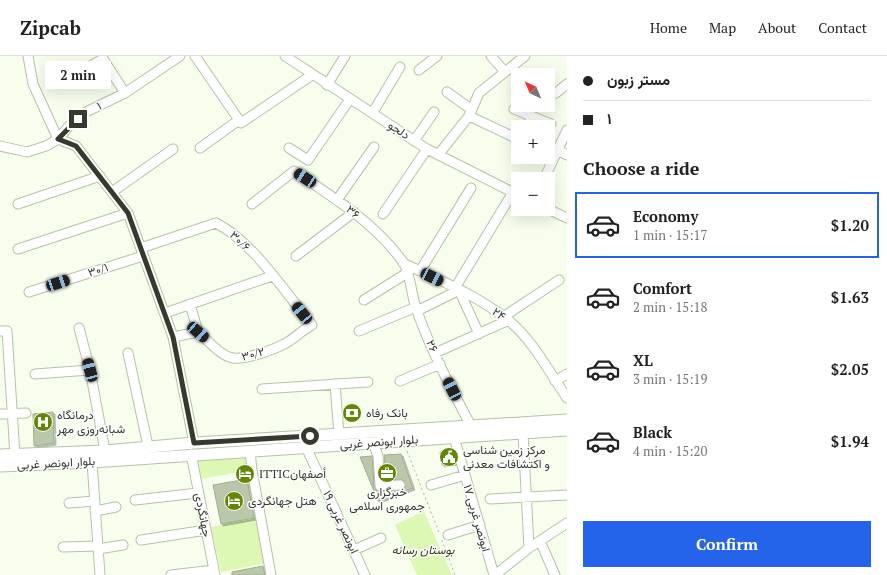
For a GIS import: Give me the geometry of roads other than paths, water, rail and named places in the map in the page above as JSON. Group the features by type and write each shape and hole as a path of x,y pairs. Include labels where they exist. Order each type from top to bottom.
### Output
{"main road":[{"name":"بلوار ابونصر غربی","path":"0,455 105,451 148,446 567,420"},
{"name":"بلوار ابونصر غربی","path":"0,466 92,462 191,454 567,430"}],"street":[{"path":"28,56 33,84 58,139 76,146 128,213 173,337 194,443"},
{"name":"۱","path":"58,139 70,125 86,112 125,93 180,56"},
{"path":"195,56 240,122"},
{"name":"دلجو","path":"286,56 327,85 373,112 427,149 511,192"},
{"path":"327,85 345,56"},
{"path":"419,70 437,56"},
{"path":"491,56 505,72"},
{"path":"438,155 471,113 479,93 525,56"},
{"path":"59,83 103,59 125,93"},
{"path":"373,112 400,67"},
{"path":"200,148 312,75"},
{"path":"556,93 567,84"},
{"path":"447,92 471,113 511,135"},
{"path":"289,148 308,160 350,99"},
{"path":"414,141 434,112"},
{"path":"521,112 540,120"},
{"path":"555,150 567,130"},
{"path":"0,146 27,152 46,146 58,139"},
{"path":"337,200 374,148"},
{"path":"112,192 173,149"},
{"path":"383,214 427,149"},
{"path":"555,152 567,155"},
{"name":"۳۶","path":"252,204 294,171 354,212 378,234 403,263"},
{"path":"18,204 100,176"},
{"path":"420,271 471,188"},
{"path":"359,331 417,309 457,289 511,202"},
{"path":"296,256 354,212"},
{"path":"555,212 567,218"},
{"path":"18,249 128,213"},
{"name":"۳۰/۶","path":"142,252 216,223 227,228 251,250 312,325"},
{"name":"۳۰/۱","path":"29,292 142,252"},
{"name":"۲۴","path":"403,263 476,298 506,319 529,342 567,398"},
{"name":"۲۶","path":"403,263 417,309 435,353 471,426"},
{"path":"364,300 407,273"},
{"path":"165,313 272,276"},
{"path":"435,353 479,334 506,319 559,280"},
{"path":"457,289 479,334"},
{"path":"173,337 198,332 190,304"},
{"name":"۳۰/۲","path":"198,332 223,353 232,358 243,358 285,344 300,331 312,325"},
{"path":"79,328 90,370 105,451"},
{"path":"4,331 15,455"},
{"path":"128,353 148,446"},
{"path":"400,381 440,364"},
{"path":"35,374 90,370"},
{"path":"556,381 567,374"},
{"path":"262,388 368,382"},
{"path":"335,384 339,435"},
{"path":"0,414 26,413"},
{"path":"522,433 529,548"},
{"name":"ابونصر غربی ۱۷","path":"454,437 495,575"},
{"path":"373,442 378,456 380,486 400,485"},
{"name":"ابونصر غربی ۱۹","path":"306,447 365,575"},
{"path":"250,451 252,470 271,575"},
{"name":"جهانگردی","path":"191,454 214,572"},
{"path":"92,462 100,575"},
{"path":"431,485 465,475"},
{"path":"135,500 198,493"},
{"path":"490,499 567,495"},
{"path":"69,503 116,507"},
{"path":"495,575 529,548 567,523"},
{"path":"448,536 480,525"},
{"path":"141,540 206,530"},
{"path":"354,550 382,538"},
{"path":"540,541 552,574"},
{"path":"63,547 123,545"},
{"path":"171,575 214,572"}],"place":[{"name":"بانک رفاه","path":"352,413"},
{"name":"درمانگاه شبانه‌روزی مهر","path":"43,422"},
{"name":"مرکز زمین شناسی و اکتشافات معدنی","path":"449,457"},
{"name":"خبرگزاری جمهوری اسلامی","path":"387,473"},
{"name":"ITTICأصفهان","path":"245,474"},
{"name":"هتل جهانگردی","path":"234,501"}],"park label":[{"name":"بوستان رسانه","path":"423,550"}]}
